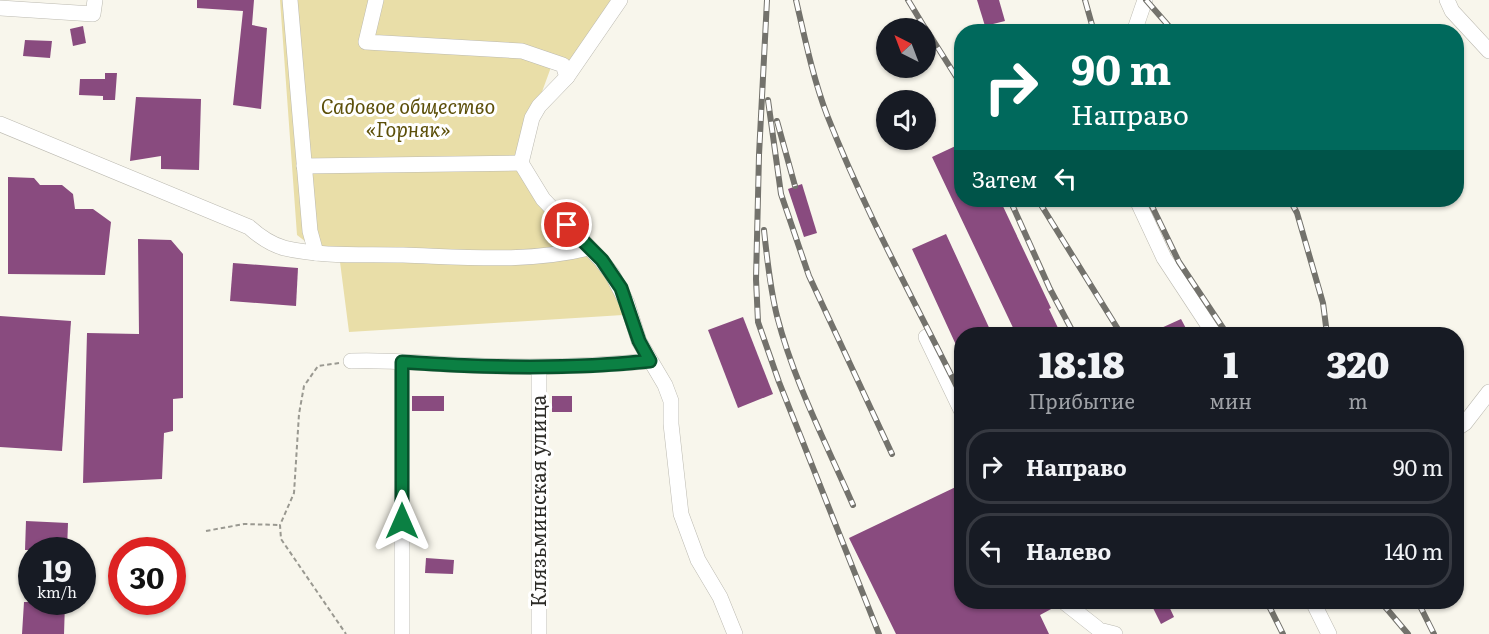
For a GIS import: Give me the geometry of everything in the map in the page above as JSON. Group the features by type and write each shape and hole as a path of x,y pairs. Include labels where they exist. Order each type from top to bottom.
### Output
{"street":[{"path":"0,8 93,14 94,0"},
{"path":"290,0 310,231 316,253"},
{"path":"373,0 366,42 522,51 563,65 567,77"},
{"path":"620,0 567,77 552,91 532,118 521,163 543,199 602,260 621,288 639,341 657,369 671,401 671,424 681,514 698,560 720,597 735,634"},
{"path":"1137,24 1145,0"},
{"path":"1447,0 1452,11 1489,51"},
{"path":"0,124 249,227 269,243 283,248 316,253 498,258 563,255 590,248"},
{"path":"304,166 521,163"},
{"path":"1140,207 1164,258 1209,327"},
{"path":"926,337 954,395"},
{"path":"351,361 539,367 611,365 650,361"},
{"path":"402,362 402,634"},
{"name":"Клязьминская улица","path":"539,367 539,634"},
{"path":"1464,424 1489,392"},
{"path":"1074,609 1105,631"},
{"path":"1316,609 1329,634"}],"path":[{"path":"346,634 281,539 280,525 294,493 299,414 304,386 318,366 351,361"},
{"path":"206,531 244,524 280,525"}],"green space":[{"name":"Садовое общество «Горняк»","path":"280,0 619,0 573,66 554,59 524,141 521,163 595,259 621,300 623,315 349,332 340,262 315,249 297,235"}],"building":[{"path":"197,0 254,0 252,25 267,28 261,109 233,105 243,11 197,8"},
{"path":"977,0 999,0 1005,21 984,24"},
{"path":"83,26 86,43 73,46 70,29"},
{"path":"25,40 52,41 50,58 23,56"},
{"path":"105,73 117,73 115,100 103,100 103,96 79,95 80,79 105,79"},
{"path":"136,97 201,99 199,170 161,169 161,156 130,161"},
{"path":"954,147 954,203 932,157"},
{"path":"8,177 34,178 40,185 62,185 73,194 75,209 93,209 111,222 105,275 8,274"},
{"path":"802,184 817,233 804,237 788,189"},
{"path":"956,207 1003,207 1051,308 1049,309 1058,327 1013,327"},
{"path":"946,234 989,327 954,327 954,341 912,249"},
{"path":"138,239 171,240 183,254 183,398 173,399 173,431 164,433 162,479 83,483 87,333 139,334"},
{"path":"233,263 298,268 296,306 230,301"},
{"path":"0,316 71,321 62,451 0,447"},
{"path":"743,317 773,394 738,408 708,330"},
{"path":"1181,319 1185,327 1163,327"},
{"path":"412,396 444,396 444,411 412,411"},
{"path":"552,396 572,396 572,412 552,412"},
{"path":"954,488 954,609 1051,609 1040,615 1049,634 896,634 849,538"},
{"path":"26,521 68,523 67,537 25,537"},
{"path":"426,558 454,560 453,574 425,573"},
{"path":"1154,609 1170,609 1174,617 1161,624"},
{"path":"23,615 65,615 64,634 22,634"}],"railway":[{"path":"767,0 759,155 756,279 758,322 779,382 879,634"},
{"path":"796,0 827,115 874,222 954,381"},
{"path":"908,0 919,18"},
{"path":"1085,0 1092,24"},
{"path":"1146,0 1167,24"},
{"path":"936,45 954,73"},
{"path":"768,100 781,194 809,276 892,454"},
{"path":"777,121 795,186"},
{"path":"1013,207 1050,289 1070,327"},
{"path":"1042,207 1117,327"},
{"path":"1152,207 1179,262 1222,327"},
{"path":"1294,207 1323,303 1326,327"},
{"path":"764,230 772,295 784,341 811,412 853,505"},
{"path":"1270,609 1283,634"},
{"path":"1387,609 1408,634"},
{"path":"1422,609 1434,634"}],"route":[{"path":"402,521 402,362 539,367 611,365 650,361 639,341 621,288 602,260 567,225"}]}
